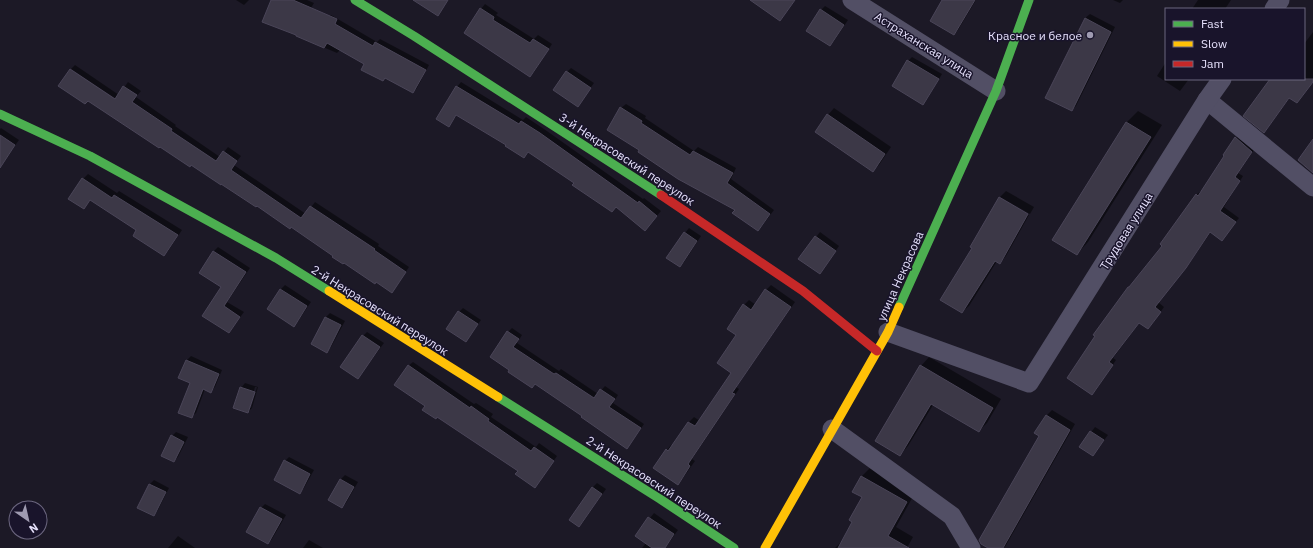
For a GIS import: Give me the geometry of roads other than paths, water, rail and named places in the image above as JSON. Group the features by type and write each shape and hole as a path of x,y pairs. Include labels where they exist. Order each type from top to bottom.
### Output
{"street":[{"name":"3-й Некрасовский переулок","path":"355,0 666,198 803,292 877,351"},
{"name":"Астраханская улица","path":"852,0 996,91"},
{"name":"улица Некрасова","path":"765,548 888,332 996,91 1029,0"},
{"name":"Трудовая улица","path":"888,332 1029,383 1207,100 1221,80"},
{"path":"1207,100 1313,187"},
{"name":"2-й Некрасовский переулок","path":"0,114 90,156 276,258 660,499 734,548"},
{"path":"832,428 952,516 971,548"}],"place":[{"name":"Красное и белое","path":"1090,35"}]}
